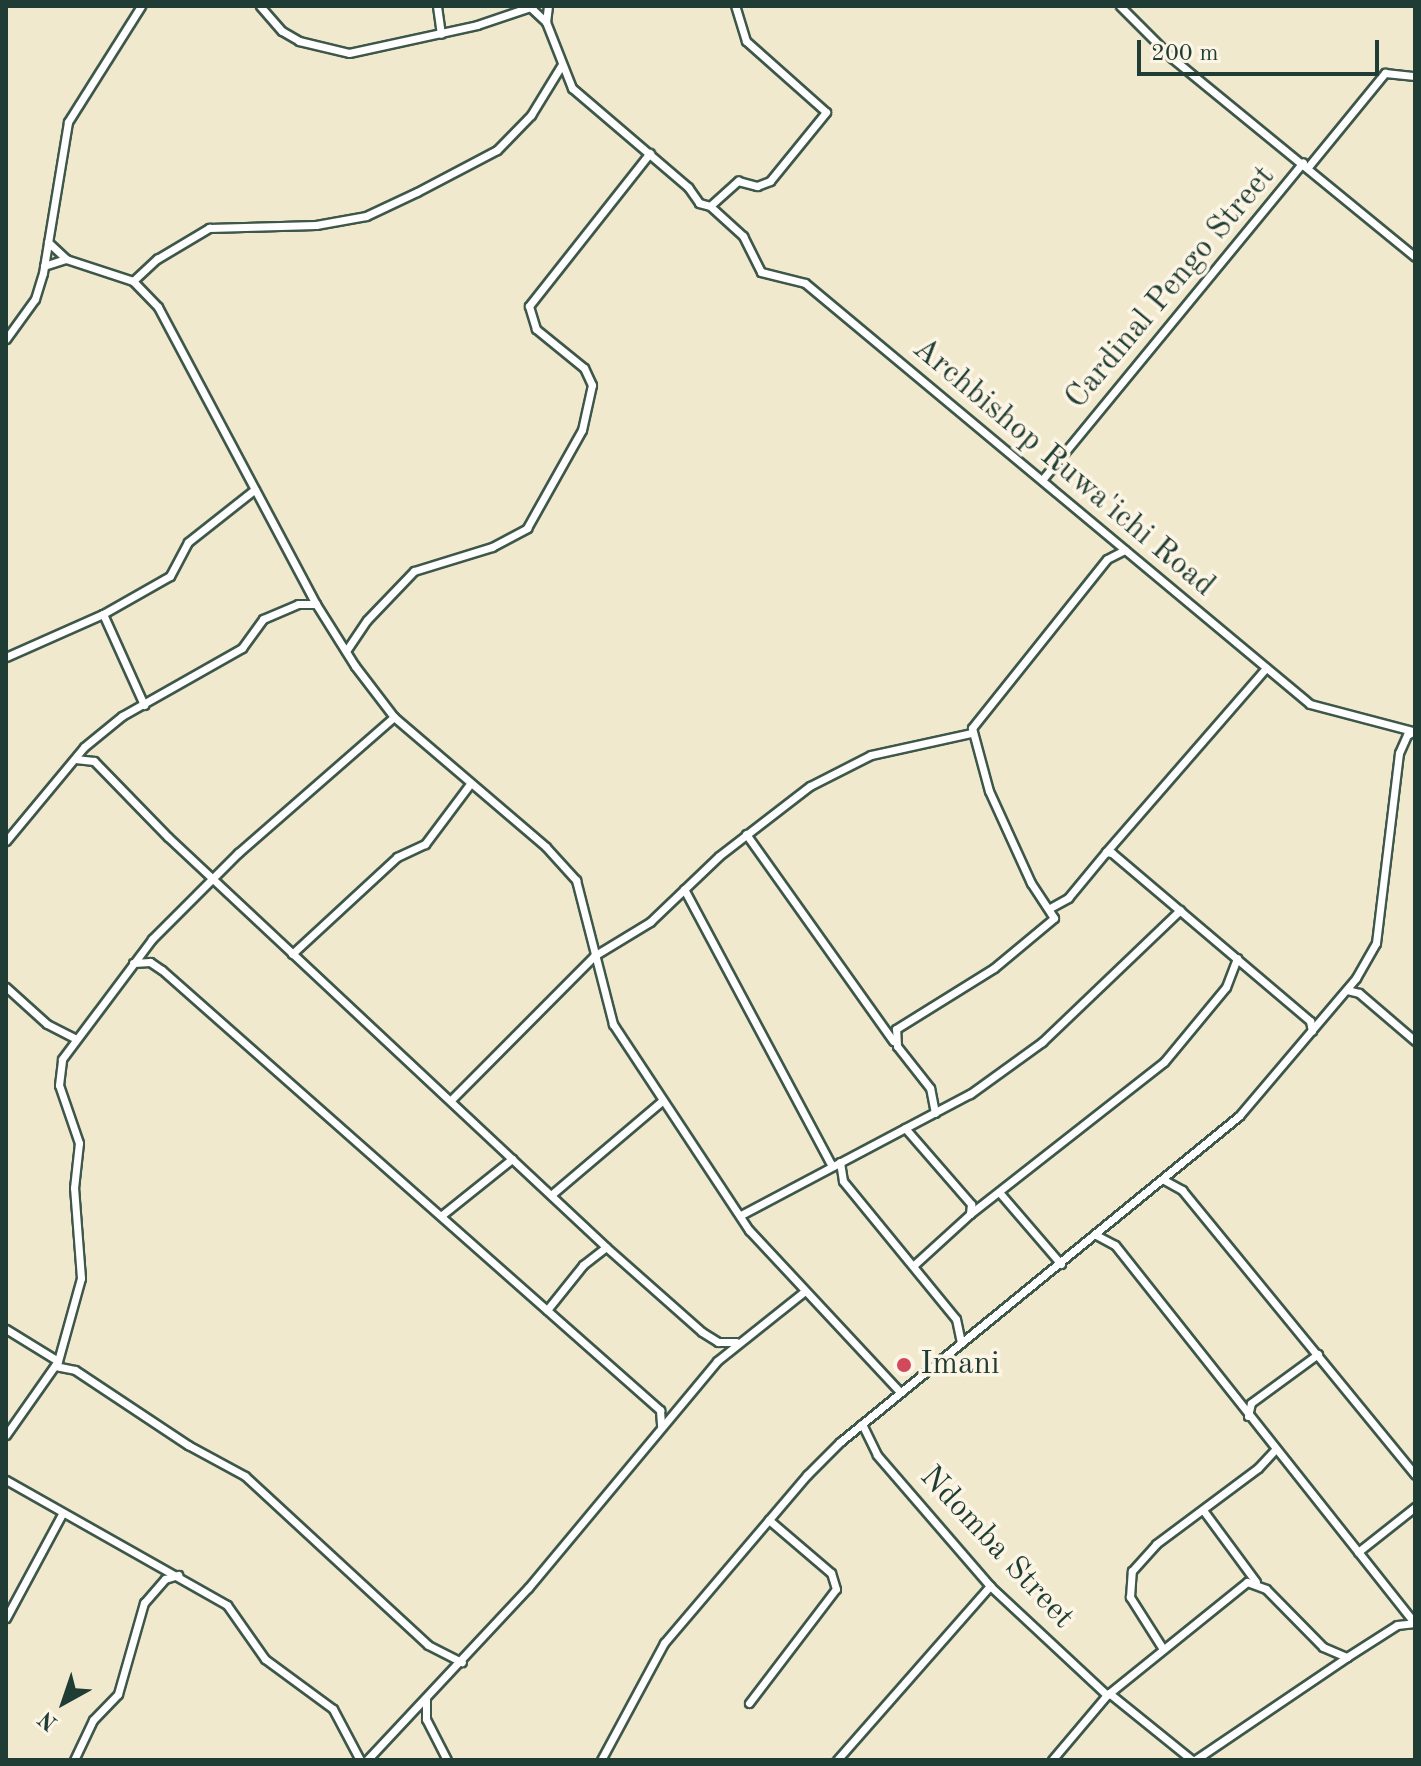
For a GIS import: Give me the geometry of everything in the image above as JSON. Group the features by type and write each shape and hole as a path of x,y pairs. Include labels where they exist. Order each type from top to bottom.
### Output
{"street":[{"path":"6,339 35,299 44,266 68,122 141,6"},
{"path":"260,6 282,31 338,52 441,34 531,6 546,22"},
{"path":"437,6 441,34"},
{"path":"546,22 548,6"},
{"path":"710,206 738,181 757,186 770,181 826,112 746,41 735,6"},
{"path":"1120,6 1172,58 1415,257"},
{"name":"Archbishop Ruwa'ichi Road","path":"546,22 572,88 657,159 699,203 710,206 743,236 761,272 805,283 1266,668 1326,711 1414,731"},
{"path":"133,281 157,259 209,228 316,225 366,216 417,192 497,150 531,115 561,66"},
{"name":"Cardinal Pengo Street","path":"1042,480 1305,164 1385,73 1415,76"},
{"path":"346,651 367,620 414,571 492,547 527,528 582,430 592,385 584,368 536,329 529,306 646,163 650,153"},
{"path":"646,163 657,159"},
{"path":"48,242 66,259 133,281 148,293 179,342 316,604 346,651 394,717 576,880 613,1024 741,1215 805,1291 900,1392"},
{"path":"44,266 66,259"},
{"path":"6,657 103,614 170,576 188,542 255,489"},
{"path":"451,1100 594,956 650,922 746,834 836,770 871,755 971,733 1107,559 1125,550"},
{"path":"6,841 75,759 122,716 242,648 263,619 298,604 316,604"},
{"path":"103,614 144,705"},
{"path":"1050,908 1068,898 1266,668"},
{"path":"6,1435 56,1363 81,1278 74,1188 79,1143 59,1070 75,1038 128,965 213,878 394,717"},
{"path":"601,1760 664,1643 807,1475 900,1392 1164,1180 1262,1095 1347,990 1376,943 1399,753 1414,731"},
{"path":"897,1046 896,1029 903,1020 994,968 1049,926 1054,918 1031,883 1001,817 971,733"},
{"path":"75,759 94,761 292,954 606,1247 718,1342 736,1342"},
{"path":"292,954 397,857 425,844 470,784"},
{"path":"746,834 930,1088 935,1113"},
{"path":"1106,852 1118,856 1310,1021 1312,1031"},
{"path":"684,889 832,1166"},
{"path":"741,1215 970,1094 1042,1042 1180,910"},
{"path":"915,1264 970,1214 1164,1062 1226,987 1237,969 1237,958"},
{"path":"128,965 139,961 162,970 660,1410 674,1411"},
{"path":"6,987 47,1024 75,1038"},
{"path":"1347,990 1359,993 1415,1041"},
{"path":"551,1195 662,1101"},
{"path":"905,1128 967,1199 970,1214"},
{"path":"442,1215 512,1159"},
{"path":"840,1162 843,1181 915,1264 956,1319 961,1342"},
{"path":"1164,1180 1182,1190 1415,1475"},
{"path":"999,1192 1061,1264"},
{"path":"1096,1235 1115,1245 1275,1450 1415,1622"},
{"path":"547,1310 583,1265 606,1247"},
{"path":"367,1760 462,1662 717,1361 736,1342 805,1291"},
{"path":"6,1329 56,1363 75,1370 188,1445 245,1476 428,1645 462,1662"},
{"path":"717,1361 718,1342"},
{"path":"1248,1416 1251,1403 1318,1354"},
{"path":"660,1410 661,1426"},
{"name":"Ndomba Street","path":"862,1424 877,1455 990,1586 1108,1694 1193,1760"},
{"path":"1163,1649 1130,1597 1132,1571 1156,1544 1203,1510 1275,1450"},
{"path":"6,1480 227,1605 265,1659 333,1709 360,1760"},
{"path":"1358,1552 1415,1507"},
{"path":"1203,1510 1256,1582 1323,1647 1347,1657"},
{"path":"6,1618 62,1514"},
{"path":"749,1703 836,1589 831,1573 769,1520"},
{"path":"74,1760 93,1720 118,1694 144,1603 165,1579 178,1575"},
{"path":"1052,1760 1108,1694 1238,1587 1256,1582"},
{"path":"837,1760 990,1586"},
{"path":"1397,1625 1401,1605"},
{"path":"1193,1760 1397,1625 1415,1622"},
{"path":"426,1699 426,1719 447,1760"}],"place":[{"name":"Imani","path":"904,1365"}]}
